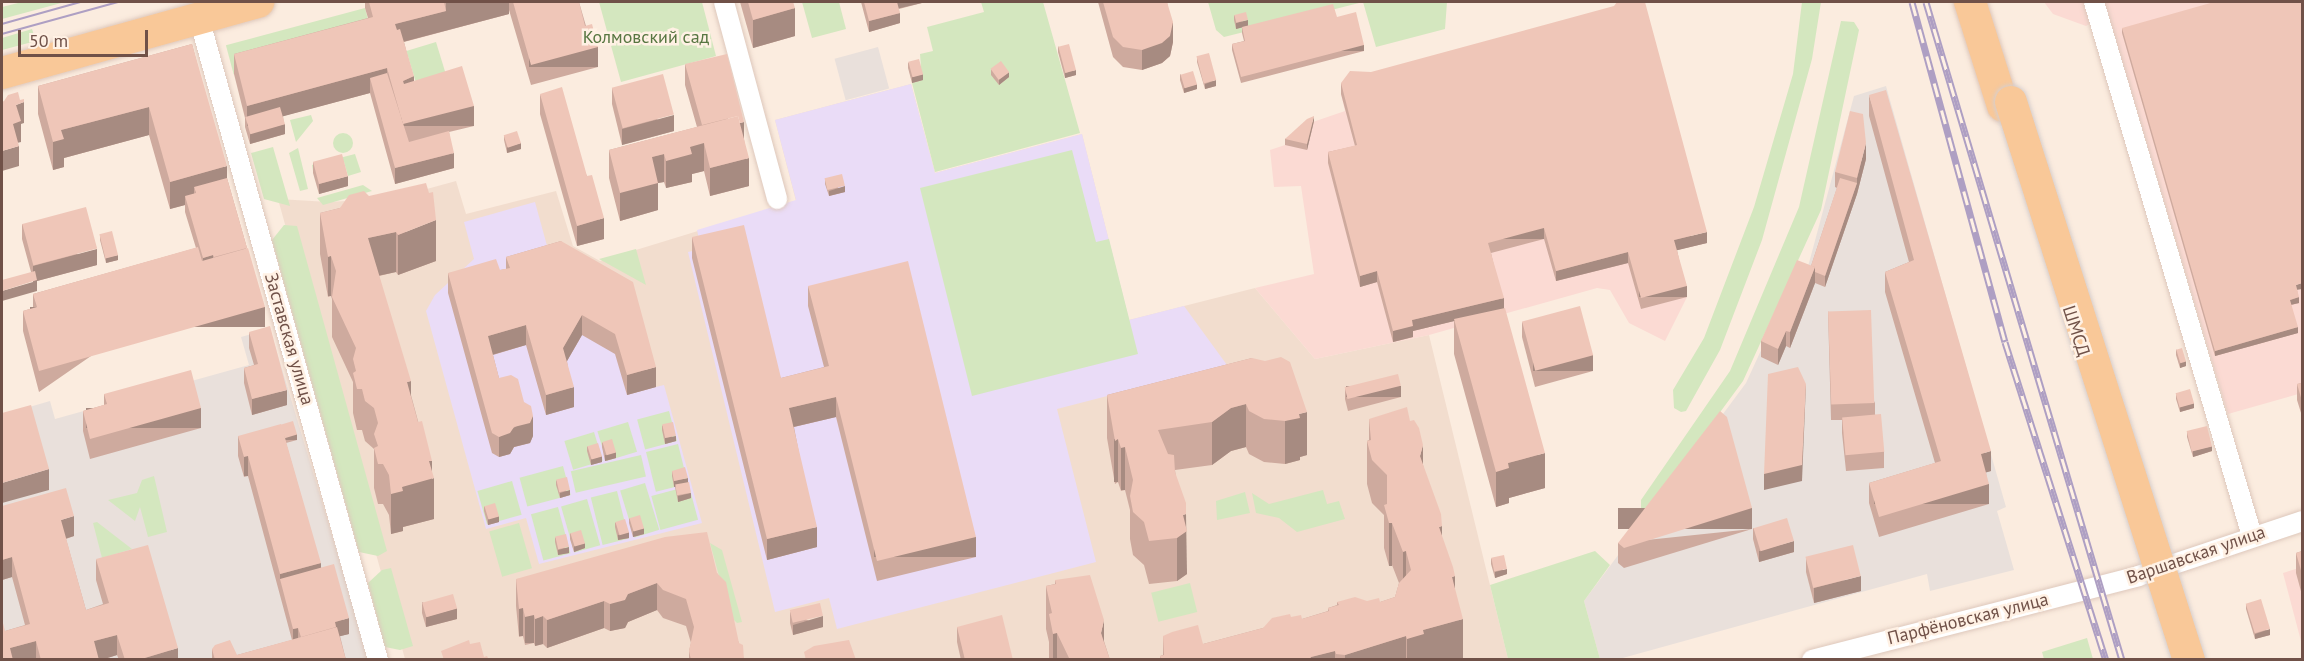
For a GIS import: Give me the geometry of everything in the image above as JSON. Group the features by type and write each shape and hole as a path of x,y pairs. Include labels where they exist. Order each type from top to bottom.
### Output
{"main road":[{"path":"2,74 258,2"},
{"name":"ШМСД","path":"1970,2 2182,660"},
{"name":"ШМСД","path":"1978,2 2189,660"}],"street":[{"path":"724,2 777,199"},
{"path":"2094,2 2252,536"},
{"name":"Заставская улица","path":"199,18 378,660"},
{"name":"Варшавская улица","path":"2090,589 2302,521"},
{"name":"Парфёновская улица","path":"1812,660 2090,589"}],"shaded area":[{"path":"2044,2 2302,2 2302,393 2228,414 2108,14 2086,26 2053,14"},
{"path":"878,47 889,89 846,100 835,59"},
{"path":"1350,82 1706,243 1674,251 1687,297 1665,341 1629,323 1610,290 1597,288 1429,335 1315,359 1255,288 1314,274 1301,186 1274,187 1270,150 1285,145 1307,124 1345,111 1341,94"},
{"path":"911,84 935,173 1082,134 1129,320 1255,288 1315,359 1429,335 1508,659 405,659 278,199 329,202 394,198 456,181 466,214 556,191 573,246 600,261 796,201 775,120"},
{"path":"911,84 935,173 1082,134 1129,320 1184,306 1227,365 1057,409 1096,562 837,629 829,598 775,612 688,252 701,249 697,230 796,200 775,120"},
{"path":"1886,86 2006,507 1997,511 2014,570 1930,591 1927,574 1619,659 1600,659 1584,601 1746,383 1797,272 1806,274 1854,96"},
{"path":"535,202 552,264 656,387 664,385 702,523 539,564 526,518 486,529 426,311 435,295 474,259 464,222"},
{"path":"270,329 369,659 2,660 2,415 50,401 55,419 249,365 241,337"},
{"path":"2302,567 2302,645 2283,573"}],"green space":[{"path":"22,2 65,2 2,19 2,7"},
{"name":"Колмовский сад","path":"599,2 702,2 716,56 621,82"},
{"path":"802,2 839,2 846,29 812,38"},
{"path":"981,2 1043,2 1080,133 935,172 912,83 922,80 920,54 933,51 927,27 984,12"},
{"path":"1208,2 1363,2 1224,37 1216,30"},
{"path":"1363,2 1447,2 1445,29 1376,47"},
{"path":"1802,2 1821,2 1812,59 1762,240 1720,350 1686,411 1681,412 1674,408 1673,390 1704,338 1754,207 1793,74"},
{"path":"365,8 373,37 234,74 226,45"},
{"path":"1841,21 1854,22 1859,30 1821,210 1743,381 1649,509 1641,511 1641,500 1730,371 1799,207"},
{"path":"32,29 36,41 2,50 2,38"},
{"path":"436,42 449,84 419,93 406,51"},
{"path":"311,115 313,121 296,142 290,120"},
{"path":"339,133 347,133 353,139 353,147 347,153 339,153 333,147 333,139"},
{"path":"273,147 290,206 264,199 251,153"},
{"path":"298,148 308,189 300,191 289,153"},
{"path":"1072,150 1096,242 1109,239 1138,354 972,396 920,188"},
{"path":"355,154 361,172 348,176 344,162 313,171 312,165"},
{"path":"363,185 372,191 323,205 317,198"},
{"path":"284,225 297,226 387,551 378,556 359,552 272,240"},
{"path":"636,249 646,285 599,259"},
{"path":"669,411 677,441 645,449 637,420"},
{"path":"628,422 637,452 606,461 597,431"},
{"path":"594,432 603,461 573,470 564,441"},
{"path":"678,444 688,484 656,492 646,452"},
{"path":"641,455 646,476 576,493 571,471"},
{"path":"563,466 571,495 527,507 520,478"},
{"path":"154,476 167,532 148,537 140,507 135,521 108,500 137,493 142,480"},
{"path":"512,481 522,515 487,525 477,491"},
{"path":"645,483 659,530 634,537 620,491"},
{"path":"689,486 698,520 660,530 651,496"},
{"path":"1323,490 1327,504 1339,501 1345,519 1297,532 1279,518 1256,513 1252,493 1269,504"},
{"path":"617,491 629,539 603,545 591,498"},
{"path":"1245,492 1250,513 1217,520 1216,501"},
{"path":"587,499 600,545 574,553 561,506"},
{"path":"558,507 570,553 543,561 531,514"},
{"path":"97,522 132,549 102,558 93,523"},
{"path":"519,523 532,568 502,577 489,532"},
{"path":"710,543 722,550 742,622 737,623 730,616"},
{"path":"1595,551 1610,565 1584,601 1600,659 1508,659 1490,585"},
{"path":"391,568 413,646 400,650 385,647 368,583 382,570"},
{"path":"1190,583 1197,612 1158,622 1151,593"},
{"path":"2087,638 2093,659 2044,659 2042,652"}],"building":[{"path":"369,2 444,2 446,11 395,24 397,30 400,29 414,76 403,81 404,84 462,66 474,106 403,124 387,68 247,106 234,54 373,17"},
{"path":"513,2 579,2 585,26 592,24 598,47 531,65"},
{"path":"748,2 793,2 795,8 753,20"},
{"path":"864,2 897,2 900,13 869,21"},
{"path":"1103,2 1167,2 1173,22 1170,36 1162,43 1142,50 1123,47 1113,37"},
{"path":"1617,2 1645,2 1707,232 1674,240 1687,286 1641,298 1628,252 1556,271 1544,228 1488,243 1504,298 1412,320 1413,326 1393,331 1377,271 1360,276 1328,152 1357,145 1341,83 1350,71 1371,72 1614,6"},
{"path":"2214,2 2302,2 2302,283 2296,285 2299,297 2290,300 2298,327 2215,351 2122,28"},
{"path":"1333,4 1337,17 1356,12 1364,45 1241,77 1232,44 1245,41 1242,27"},
{"path":"1246,12 1248,20 1236,23 1234,15"},
{"path":"192,44 227,166 170,182 149,107 61,130 64,139 53,142 38,86"},
{"path":"1069,44 1076,70 1065,73 1058,47"},
{"path":"1209,53 1216,80 1204,83 1196,56"},
{"path":"727,54 744,122 740,123 738,116 702,125 685,64"},
{"path":"919,59 923,74 913,77 908,62"},
{"path":"1001,61 1009,72 999,80 990,69"},
{"path":"1193,71 1197,84 1185,88 1181,75"},
{"path":"387,73 409,142 449,131 454,153 395,168 370,78"},
{"path":"663,74 674,115 623,128 612,88"},
{"path":"562,87 587,176 592,175 604,218 577,226 540,94"},
{"path":"1886,90 1991,451 1981,454 1989,484 1879,517 1869,483 1941,461 1885,272 1914,260 1869,95"},
{"path":"18,92 20,100 24,99 24,102 16,105 21,121 13,124 19,146 2,151 2,102 8,95"},
{"path":"280,107 285,124 250,134 245,117"},
{"path":"1850,111 1863,114 1866,143 1857,178 1835,172"},
{"path":"738,116 749,158 710,168 704,143 690,147 692,154 666,161 664,154 652,157 658,183 620,193 609,150"},
{"path":"1314,116 1307,144 1285,139 1307,119"},
{"path":"517,131 521,143 508,148 504,135"},
{"path":"342,154 348,176 319,184 313,162"},
{"path":"842,174 845,186 827,190 825,178"},
{"path":"227,178 247,248 203,258 185,196 196,193 194,187"},
{"path":"1840,178 1857,183 1825,276 1815,272 1815,267 1811,266"},
{"path":"426,183 429,193 433,192 436,220 398,235 396,232 368,238 411,381 407,382 418,422 422,421 434,478 402,487 403,491 391,494 389,475 383,464 378,464 374,448 378,446 374,434 378,423 374,408 365,401 362,389 357,389 353,373 356,371 353,359 356,348 332,297 336,271 331,256 328,257 320,213 340,208 349,195 364,191 369,196"},
{"path":"86,207 97,249 33,266 22,224"},
{"path":"744,225 781,378 829,366 808,286 908,261 976,537 877,561 836,397 789,408 817,527 767,539 692,237"},
{"path":"112,231 118,255 105,258 99,234"},
{"path":"561,241 633,282 656,367 627,375 615,334 582,315 563,348 574,387 546,395 526,325 488,336 499,378 511,375 518,379 524,402 531,406 533,416 530,423 514,427 510,433 499,437 492,433 448,273 496,259 500,270 510,268 506,257"},
{"path":"198,247 202,261 248,248 265,307 39,371 23,311 37,307 33,294"},
{"path":"1797,260 1815,267 1790,332 1786,331 1778,349 1761,341"},
{"path":"35,271 37,280 2,291 2,280"},
{"path":"1580,306 1593,355 1535,371 1522,322"},
{"path":"1505,308 1545,453 1508,463 1509,468 1496,472 1454,319"},
{"path":"1871,310 1874,403 1831,404 1828,312"},
{"path":"270,326 287,390 252,399 244,368 258,364 249,332"},
{"path":"2182,348 2186,361 2180,363 2176,350"},
{"path":"1281,357 1290,362 1307,412 1299,414 1300,418 1285,421 1264,419 1249,411 1246,404 1231,408 1212,422 1158,430 1168,454 1174,455 1175,472 1186,503 1186,514 1183,515 1187,531 1177,538 1149,541 1144,522 1133,512 1130,496 1133,480 1125,447 1121,448 1118,439 1115,441 1107,395 1252,358 1265,361"},
{"path":"1798,367 1806,384 1802,465 1764,474 1768,374"},
{"path":"191,370 201,408 90,439 83,411 107,404 104,394"},
{"path":"1398,374 1401,386 1348,399 1345,387"},
{"path":"2302,383 2302,401 2297,384"},
{"path":"2190,389 2194,403 2180,408 2176,393"},
{"path":"31,405 49,469 2,483 2,413"},
{"path":"1407,407 1410,421 1414,420 1419,428 1423,445 1420,456 1441,514 1442,526 1439,527 1453,567 1455,576 1452,577 1463,619 1423,630 1424,634 1407,639 1406,636 1345,655 1336,654 1335,651 1311,657 1309,660 1161,660 1160,656 1164,655 1163,636 1198,625 1203,644 1263,628 1272,618 1290,614 1291,617 1301,615 1302,619 1329,611 1328,608 1339,605 1337,602 1355,597 1367,601 1379,598 1380,602 1395,597 1399,583 1411,570 1406,551 1403,552 1392,523 1389,523 1384,505 1387,504 1387,475 1372,460 1367,441 1371,440 1369,419"},
{"path":"1720,411 1727,417 1752,508 1624,548 1618,543"},
{"path":"1881,414 1884,452 1845,455 1842,417"},
{"path":"293,421 297,434 285,438 281,425"},
{"path":"673,422 676,436 665,438 662,424"},
{"path":"281,424 321,563 280,574 248,456 244,457 238,436"},
{"path":"2207,426 2212,446 2192,451 2187,431"},
{"path":"612,439 616,452 607,455 602,442"},
{"path":"598,443 602,456 592,460 587,446"},
{"path":"685,467 688,478 674,481 672,471"},
{"path":"567,477 570,490 559,492 556,479"},
{"path":"689,482 691,493 677,495 675,484"},
{"path":"66,488 74,516 61,520 86,610 109,603 96,559 148,545 178,648 138,660 125,660 117,635 94,641 99,660 41,660 36,641 10,648 13,660 2,660 2,619 5,631 30,624 12,557 2,560 2,506"},
{"path":"495,503 499,516 489,520 484,506"},
{"path":"640,515 644,528 634,532 629,518"},
{"path":"1787,518 1794,541 1761,551 1754,528"},
{"path":"625,519 629,532 620,535 615,522"},
{"path":"581,530 585,543 575,547 570,533"},
{"path":"707,532 717,573 726,582 739,643 743,645 744,660 691,660 689,651 694,627 686,599 663,590 657,583 628,594 625,600 610,604 604,601 547,620 543,616 535,619 534,615 525,617 523,608 519,609 516,579 665,537"},
{"path":"566,534 569,547 558,549 555,536"},
{"path":"1853,545 1861,576 1813,588 1805,557"},
{"path":"2302,551 2302,574 2296,553"},
{"path":"1504,555 1507,569 1494,571 1491,558"},
{"path":"334,564 349,618 335,622 336,627 301,637 298,628 293,629 280,579"},
{"path":"1090,575 1104,620 1101,633 1110,660 1068,660 1057,633 1053,634 1049,614 1052,613 1046,586 1056,584 1055,580"},
{"path":"453,594 457,608 426,617 422,603"},
{"path":"2261,599 2270,629 2255,633 2246,604"},
{"path":"820,603 823,616 793,623 790,610"},
{"path":"1002,615 1013,660 965,660 957,627"},
{"path":"337,627 346,660 215,660 212,649 215,645 230,640 237,655"},
{"path":"469,640 470,644 480,642 484,657 487,656 489,660 444,660 441,651"},
{"path":"849,640 856,660 806,660 804,652 814,646"}],"tram line":[{"path":"2,24 81,2"},
{"path":"2,34 118,2"}],"railway":[{"path":"1912,2 2005,342 2106,660"},
{"path":"1926,2 2122,660"}]}
